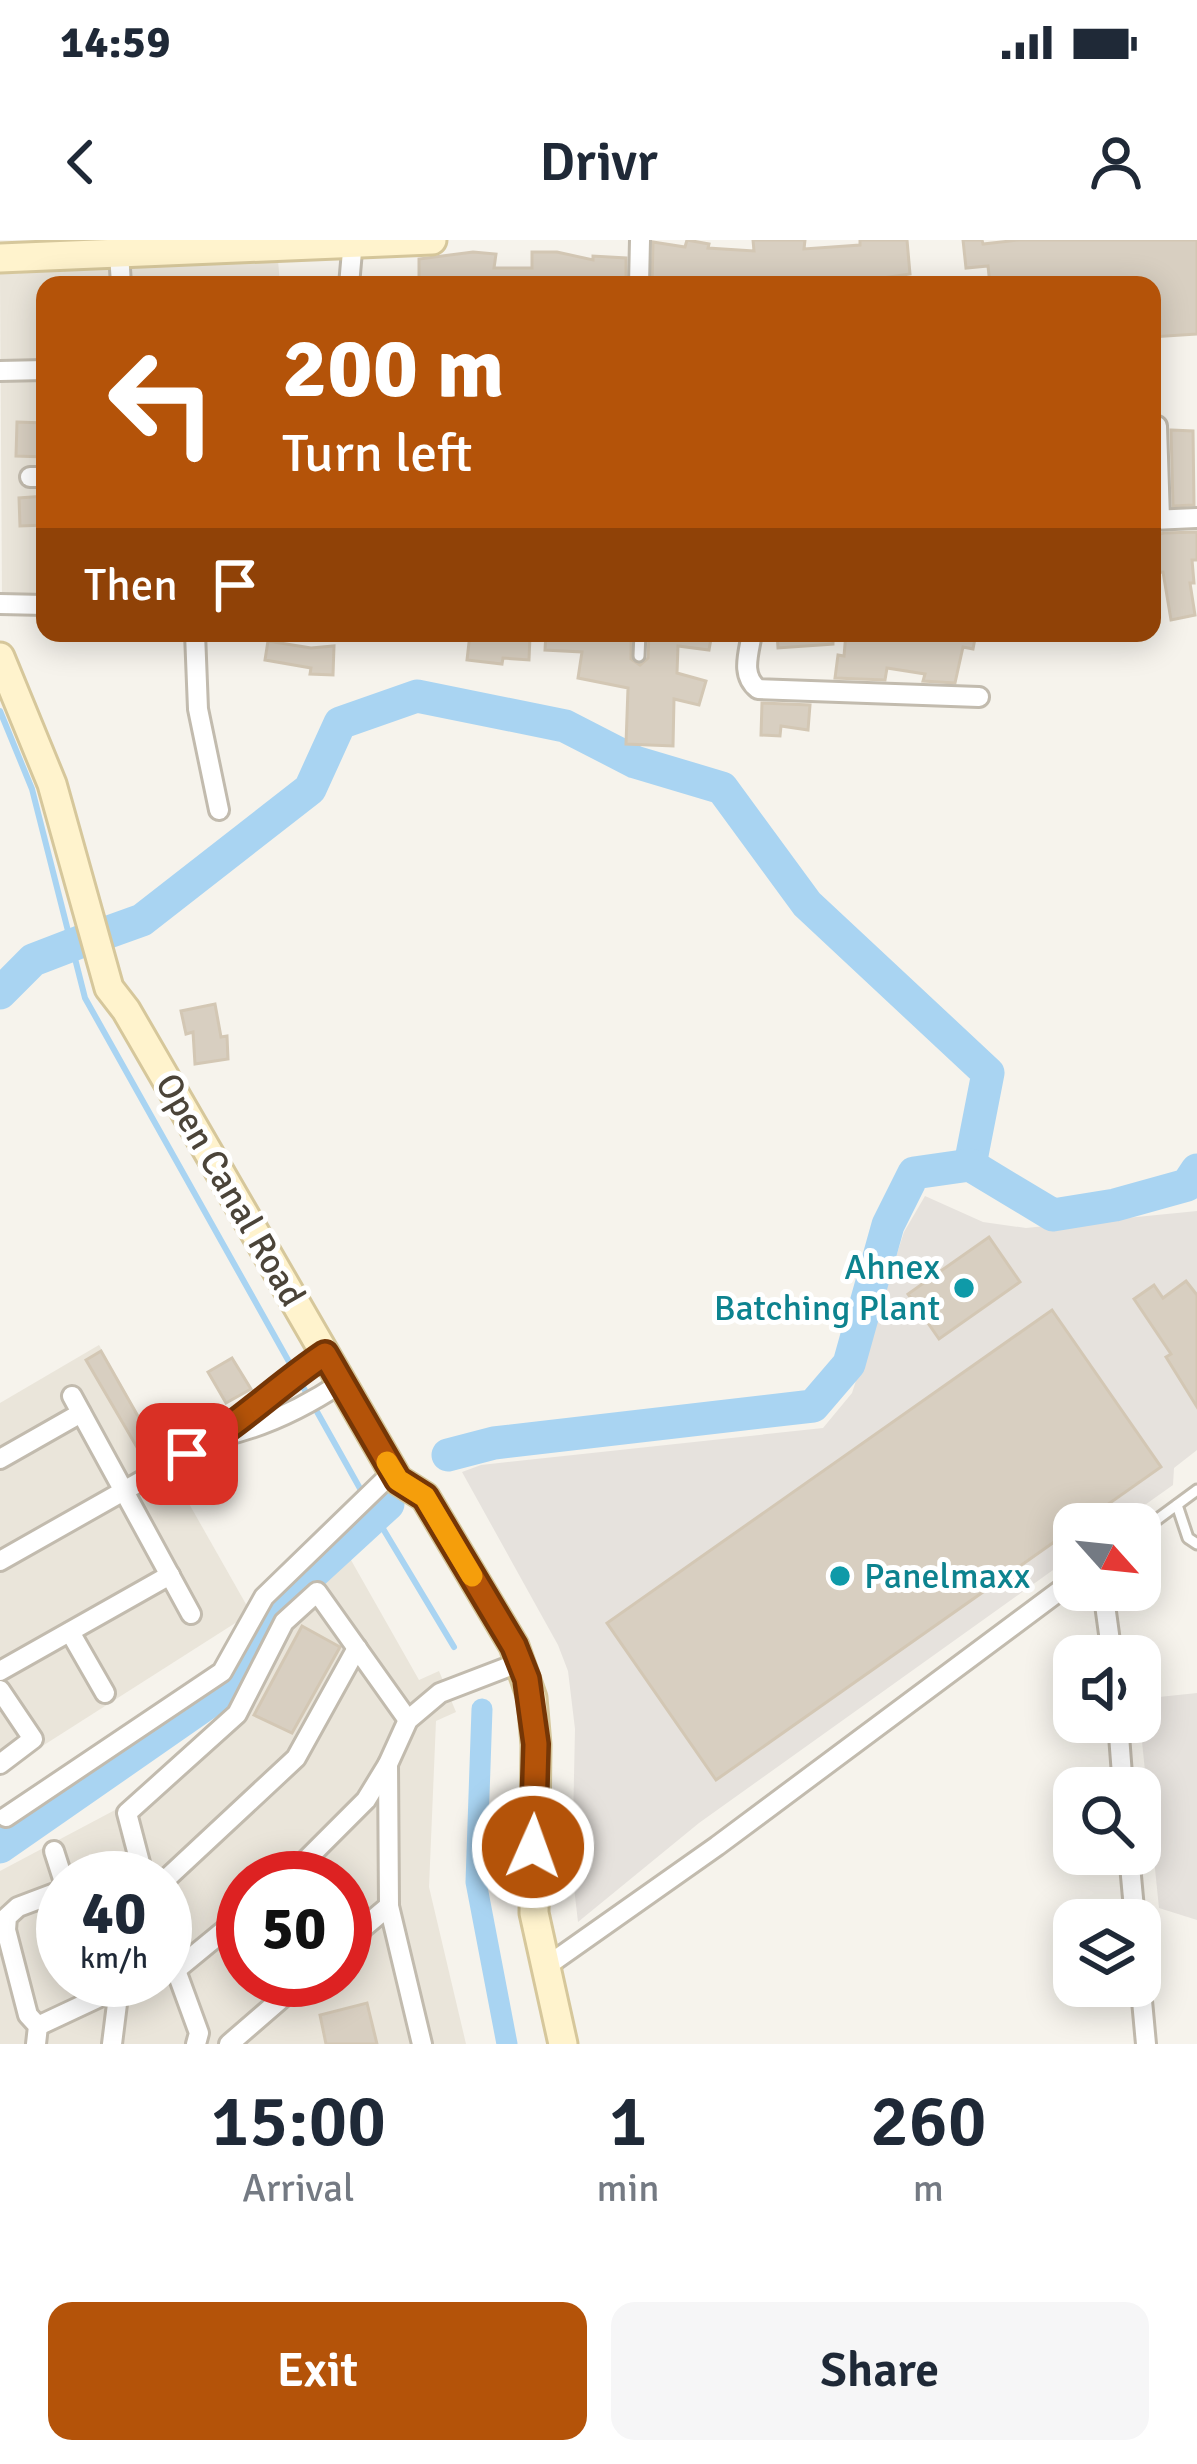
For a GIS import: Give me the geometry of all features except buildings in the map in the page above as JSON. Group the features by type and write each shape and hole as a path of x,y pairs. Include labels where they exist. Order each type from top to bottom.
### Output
{"main road":[{"path":"0,258 252,243 432,240"},
{"name":"Open Canal Road","path":"0,656 52,784 109,988 126,1010 314,1362 321,1396 398,1480 425,1497 521,1662 535,1720 534,1900 544,1968 563,2044"}],"street":[{"path":"639,276 640,240"},
{"path":"350,276 352,242"},
{"path":"119,252 120,276"},
{"path":"0,371 36,370"},
{"path":"1161,520 1197,518"},
{"path":"0,604 36,605"},
{"path":"195,642 198,709 219,810"},
{"path":"751,642 746,670 758,689 979,697"},
{"path":"0,1561 219,1437 314,1362"},
{"path":"219,1437 274,1420 321,1396"},
{"path":"0,1460 76,1405 191,1615"},
{"path":"6,1817 222,1672 264,1597 393,1472"},
{"path":"0,1671 170,1575"},
{"path":"137,1851 127,1814 237,1714 284,1622 317,1592 408,1720"},
{"path":"544,1968 717,1846 1053,1596"},
{"path":"70,1632 104,1693"},
{"path":"192,1855 296,1758 357,1648"},
{"path":"315,1851 366,1800 408,1720 440,1693 521,1662"},
{"path":"0,1690 33,1739 0,1764"},
{"path":"388,1764 389,1906 422,2044"},
{"path":"36,1900 18,1906 7,1917 6,1930 37,2035 78,2007"},
{"path":"372,1920 389,1906"},
{"path":"192,1955 216,1936"},
{"path":"107,2007 112,2044"},
{"path":"187,2007 199,2033 196,2044"},
{"path":"229,2044 272,2007"},
{"path":"1143,2007 1146,2044"}],"lane":[{"path":"639,656 640,642"},
{"path":"262,1401 274,1420"},
{"path":"1161,1517 1197,1490"},
{"path":"1177,1505 1188,1538 1197,1544"}],"shaded area":[{"path":"278,260 279,276 36,276 36,600 2,600 0,274"},
{"path":"925,1196 983,1222 1026,1228 1197,1211 1197,1450 1174,1468 1173,1485 1148,1503 1053,1503 1053,1570 699,1823 578,1922 572,1870 575,1729 568,1671 462,1472 481,1465 823,1428 852,1393 904,1232"},
{"path":"99,1345 251,1613 0,1773 0,1403"},
{"path":"347,1553 419,1680 439,1671 456,1712 436,1721 429,1887 466,2044 0,2044 0,1871 36,1852 36,2007 192,2007 192,1851 38,1851 115,1810 232,1707 281,1612"},
{"path":"1197,1693 1197,1920 1161,1909 1158,1899 1161,1767 1145,1767 1142,1743 1161,1743 1161,1697"}],"waterway":[{"path":"103,934 142,920 310,789 340,723 417,696 565,726 635,762 722,788 807,904 988,1073 970,1165"},
{"path":"0,711 32,789 85,998 454,1647"},
{"path":"0,993 33,960 85,940"},
{"path":"448,1455 494,1443 813,1406 849,1364 888,1225 914,1173 970,1165 1053,1215 1115,1205 1187,1185 1197,1170"},
{"path":"0,1847 233,1685 279,1604 388,1504"},
{"path":"482,1709 476,1882 507,2044"}],"slow traffic":[{"path":"387,1462 398,1480 425,1497 472,1576"}],"place":[{"name":"Ahnex Batching Plant","path":"964,1288"},
{"name":"Panelmaxx","path":"840,1576"}],"route":[{"path":"187,1454 219,1437 325,1354 398,1480 425,1497 521,1662 535,1720 533,1847"}]}
